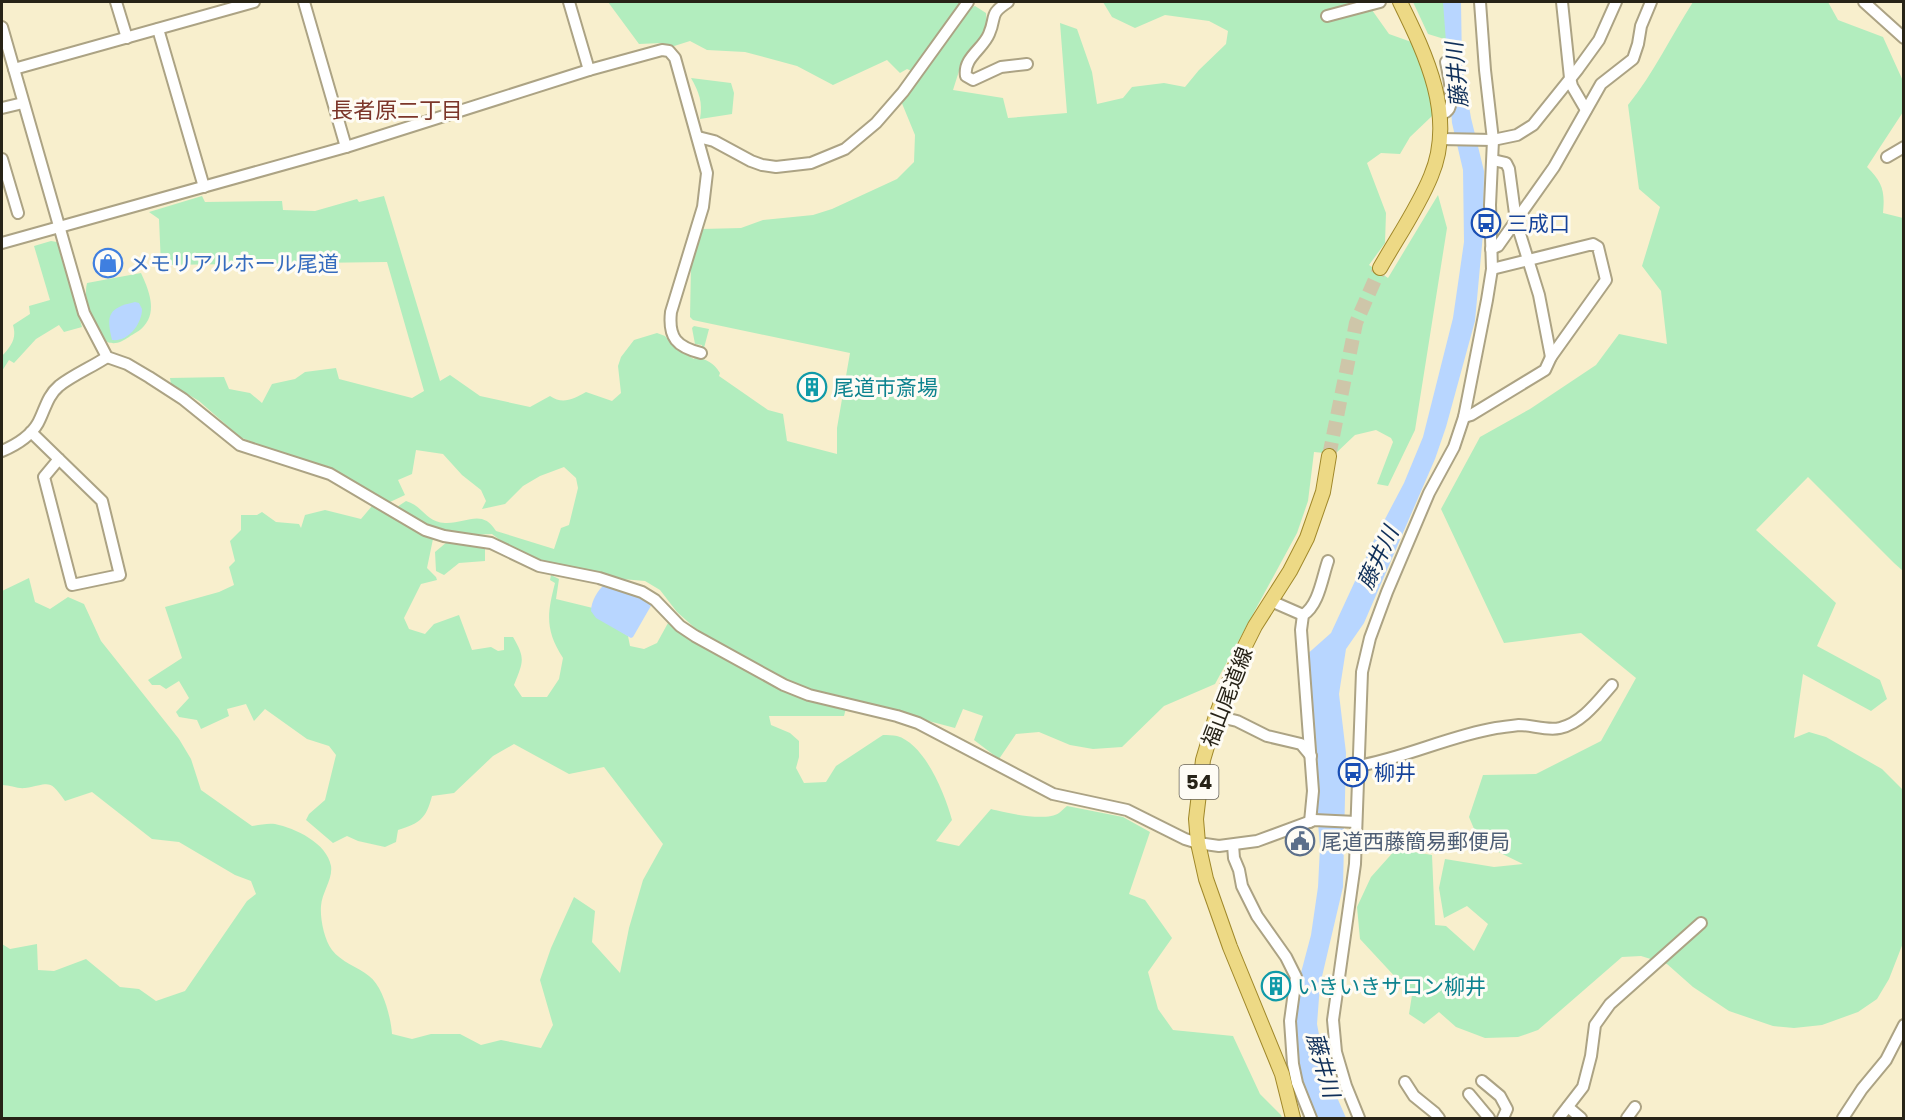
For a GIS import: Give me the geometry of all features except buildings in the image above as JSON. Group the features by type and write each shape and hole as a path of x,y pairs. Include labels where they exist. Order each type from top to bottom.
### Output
{"main road":[{"path":"1380,268 1423,194 1445,139 1434,83 1422,47 1401,2"},
{"name":"福山尾道線","path":"1293,1119 1282,1074 1223,928 1206,879 1198,843 1196,819 1203,760 1216,716 1234,668 1255,626 1290,571 1307,538 1323,492 1329,456"}],"street":[{"path":"116,2 127,38"},
{"path":"14,69 254,2"},
{"path":"304,2 346,147"},
{"path":"569,2 589,70"},
{"path":"698,137 714,141 751,161 776,167 811,163 845,149 876,123 903,92 968,2"},
{"path":"1008,2 997,10 992,19 989,34 965,69 966,76 973,80 1001,67 1027,64"},
{"path":"1327,16 1380,2"},
{"path":"1359,1119 1336,1052 1333,1020 1355,864 1362,672 1370,638 1387,592 1429,493 1454,447 1464,417 1492,268 1490,205 1493,160 1488,140 1480,2"},
{"path":"1562,2 1570,78 1586,110"},
{"path":"1445,139 1488,140 1517,135 1533,125 1599,40 1616,2"},
{"path":"1491,249 1498,246 1554,167 1601,84 1633,58 1641,26 1651,2"},
{"path":"1864,2 1899,27 1904,38"},
{"path":"2,27 84,313 93,333 107,357 127,364 158,382 240,445 330,474 425,530 444,536 491,543 539,566 599,578 642,592 655,600 680,626 694,636 784,685 809,695 918,723 1053,794 1127,810 1185,839 1219,846 1233,845 1257,841 1314,821 1356,822"},
{"path":"158,29 204,187"},
{"path":"2,243 346,147 589,70 662,50 669,51 675,58 707,173 704,198 671,312 670,324 676,340 684,348 701,353"},
{"path":"1440,115 1447,112 1450,107 1450,76 1446,62"},
{"path":"2,108 23,103"},
{"path":"1887,157 1904,147"},
{"path":"2,159 18,213"},
{"path":"1493,160 1506,164 1509,169 1516,221 1539,295 1551,357"},
{"path":"1464,417 1545,370 1551,357 1606,280 1598,247 1593,244 1492,268"},
{"path":"2,451 15,445 31,432 39,421 45,404 58,387 107,357"},
{"path":"31,432 102,501 120,575 72,585 44,477 58,459"},
{"path":"1303,615 1308,612 1315,601 1328,561"},
{"path":"1271,601 1303,615"},
{"path":"1303,615 1301,630 1314,821"},
{"path":"1359,765 1382,762 1494,728 1519,725 1558,729 1574,723 1612,685"},
{"path":"1216,716 1237,721 1268,736 1301,744 1311,756"},
{"path":"1233,845 1234,858 1242,886 1257,916 1286,957 1296,977 1290,1021 1293,1064 1297,1083 1311,1119"},
{"path":"1558,1119 1583,1087 1591,1056 1595,1025 1610,1004 1701,923"},
{"path":"1843,1119 1862,1089 1886,1060 1904,1025"},
{"path":"1282,1074 1297,1083"},
{"path":"1482,1081 1500,1096 1507,1109 1503,1119"},
{"path":"1405,1083 1414,1096 1439,1119"},
{"path":"1469,1094 1489,1119"},
{"path":"1568,1107 1581,1119"},
{"path":"1627,1119 1635,1107"}],"green space":[{"path":"608,2 964,2 914,72 907,69 900,73 887,60 833,85 797,66 745,52 707,50 690,41 671,47 662,43 639,44"},
{"path":"1103,2 1376,2 1372,10 1389,34 1417,44 1442,101 1431,117 1410,137 1400,154 1381,153 1367,163 1386,213 1385,243 1369,265 1388,278 1438,195 1447,228 1415,430 1388,486 1377,484 1393,442 1391,438 1376,430 1355,435 1335,454 1314,452 1308,501 1297,533 1215,684 1164,706 1122,747 1093,749 1070,745 1039,732 1016,734 999,759 974,740 983,716 963,709 955,728 804,688 696,629 677,612 660,590 645,581 622,579 601,572 545,562 504,543 492,534 477,535 442,531 421,522 397,507 406,501 412,503 433,520 445,523 473,519 485,520 496,531 554,549 561,528 569,525 578,488 576,478 564,467 540,476 523,486 505,504 482,509 486,501 481,490 462,475 443,454 416,450 412,474 398,480 405,495 390,502 338,472 240,437 199,401 171,384 170,378 224,377 229,389 250,393 262,403 272,384 295,379 305,372 336,368 339,379 412,398 424,391 387,262 161,265 159,219 149,212 202,196 205,202 282,201 283,210 315,211 357,199 359,202 384,196 440,381 450,375 480,396 530,407 550,396 564,401 586,392 612,401 621,393 618,366 621,357 634,340 657,333 665,336 676,349 694,359 695,357 709,362 718,370 719,376 768,410 783,414 787,441 837,454 837,428 850,353 693,320 690,317 691,265 702,229 741,228 763,220 813,215 832,209 897,179 914,162 915,135 901,101 963,11 975,6 986,13 987,26 959,71 953,90 1003,98 1008,118 1067,113 1060,23 1077,29 1092,72 1097,104 1123,98 1132,87 1164,83 1185,87 1226,44 1228,31 1209,21 1165,15 1135,28 1112,17"},
{"path":"1413,2 1449,2 1454,42 1428,34"},
{"path":"1693,2 1828,2 1838,20 1883,37 1903,81 1903,112 1867,167 1882,188 1883,213 1903,218 1903,571 1808,477 1756,530 1836,603 1817,646 1880,680 1887,699 1871,711 1803,674 1794,738 1809,732 1826,737 1882,769 1903,790 1903,943 1889,979 1877,999 1858,1012 1822,1025 1794,1028 1773,1026 1729,1011 1693,987 1667,964 1641,956 1622,957 1538,1030 1518,1037 1485,1038 1456,1027 1439,1012 1424,1024 1409,1014 1412,995 1360,939 1357,907 1371,877 1396,849 1432,855 1435,925 1446,926 1474,951 1488,924 1467,906 1444,918 1439,888 1445,859 1494,867 1523,864 1480,843 1469,817 1483,775 1536,774 1601,741 1636,678 1581,633 1504,643 1441,509 1480,437 1530,409 1596,365 1619,334 1667,344 1661,291 1642,266 1660,207 1639,189 1628,105"},
{"path":"691,78 731,83 734,93 732,114 700,119 700,97"},
{"path":"51,241 58,244 82,327 64,332 59,325 36,339 14,363 9,360 2,371 2,356 14,338 13,325 30,314 29,306 50,300 34,246"},
{"path":"141,273 150,300 148,320 141,329 123,340 116,343 107,342 88,306 87,283"},
{"path":"694,326 709,329 704,348 702,345 695,344 692,328"},
{"path":"372,506 433,539 427,568 437,580 421,584 404,618 409,629 425,634 434,624 459,615 472,650 491,647 498,651 504,650 504,637 513,637 522,661 514,685 522,697 547,697 559,679 563,658 553,639 549,622 555,583 550,580 551,575 559,579 556,599 601,610 615,628 628,636 630,646 644,649 657,643 668,623 703,647 782,689 846,708 844,716 769,716 771,725 790,733 799,741 796,768 804,783 826,782 836,766 883,735 897,736 907,741 925,759 932,771 952,820 936,841 959,846 991,809 1045,817 1059,813 1067,806 1123,817 1150,832 1129,894 1145,900 1172,938 1148,972 1158,1009 1173,1030 1233,1036 1260,1094 1282,1118 2,1118 2,944 10,949 37,944 38,970 54,971 86,959 120,987 139,989 156,1001 185,991 247,901 256,894 251,881 235,875 179,842 152,839 92,792 65,801 56,789 48,784 22,788 2,785 2,591 29,578 35,602 50,609 68,597 84,604 101,641 179,739 191,759 201,790 252,826 275,824 283,826 309,838 323,850 331,866 321,906 327,940 336,954 374,981 385,1003 392,1034 412,1039 431,1034 460,1034 481,1045 501,1040 541,1048 553,1025 540,980 551,948 574,897 595,911 592,942 620,973 629,928 643,880 663,844 604,767 569,774 514,744 493,756 454,793 432,796 421,819 398,830 396,842 385,847 347,836 333,843 306,820 309,814 325,800 336,755 329,746 307,739 265,709 254,721 246,704 227,709 229,716 201,729 197,720 179,717 176,712 189,698 179,681 166,689 160,685 152,685 148,680 182,658 165,607 219,592 234,585 229,567 235,561 230,541 241,530 241,515 257,515 262,512 276,522 299,524 301,528 305,515 325,510 361,519"},
{"path":"447,542 471,544 485,549 485,561 459,563 444,575 436,571 435,552"}],"water":[{"name":"藤井川","path":"1443,2 1461,2 1462,65 1471,118 1484,171 1483,234 1475,321 1435,459 1364,623 1346,649 1339,694 1346,753 1343,887 1320,985 1317,1024 1326,1072 1346,1118 1316,1118 1305,1093 1298,1054 1295,1017 1298,984 1311,935 1318,887 1320,847 1304,657 1331,633 1374,540 1404,483 1423,437 1453,318 1464,242 1463,170 1452,123"},
{"path":"139,303 142,309 137,325 124,338 112,340 109,324 111,314 119,307"},
{"path":"605,584 629,592 652,604 633,637 631,638 596,618 591,611 595,596"}],"tunnel":[{"path":"1329,456 1356,323 1380,268"}],"place":[{"name":"三成口","path":"1486,223"},
{"name":"メモリアルホール尾道","path":"108,263"},
{"name":"尾道市斎場","path":"812,387"},
{"name":"柳井","path":"1353,772"},
{"name":"尾道西藤簡易郵便局","path":"1300,841"},
{"name":"いきいきサロン柳井","path":"1276,986"}],"district":[{"name":"長者原二丁目","path":"397,110"}]}
